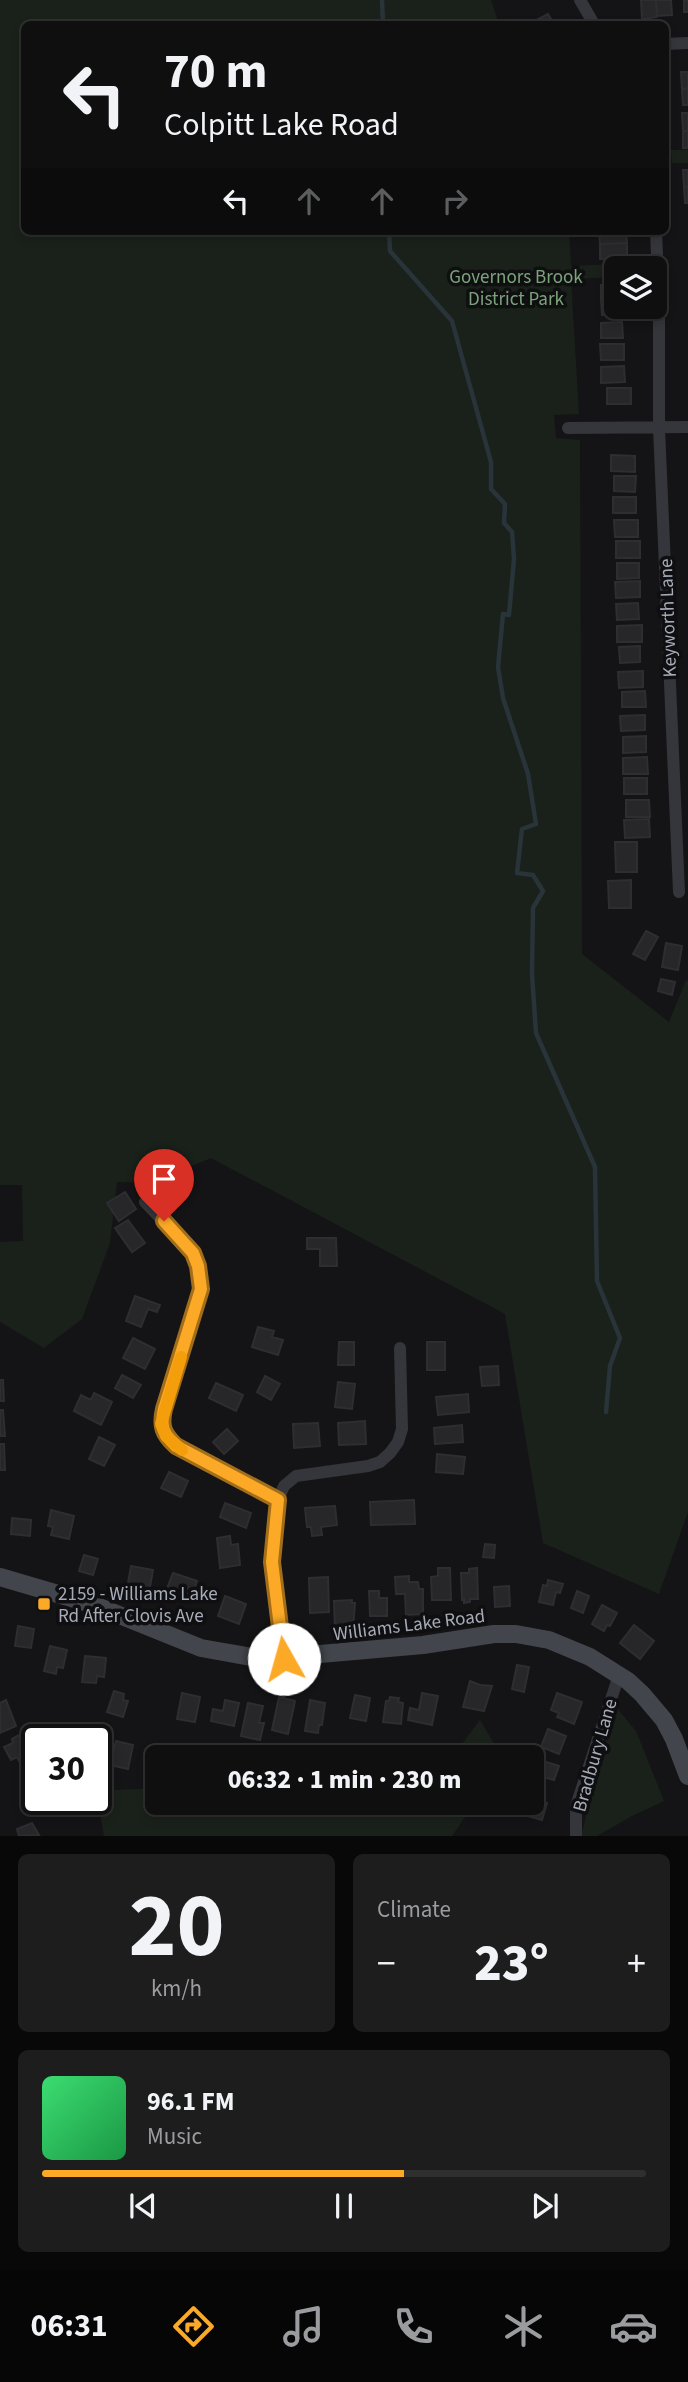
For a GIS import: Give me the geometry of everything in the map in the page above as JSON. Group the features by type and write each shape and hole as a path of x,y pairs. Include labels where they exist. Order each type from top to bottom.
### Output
{"main road":[{"name":"Williams Lake Road","path":"0,1577 92,1604 201,1648 263,1659 423,1645 494,1634 516,1634 549,1640 574,1649 618,1675 655,1707 674,1739 688,1776"}],"street":[{"path":"580,0 592,21"},
{"path":"669,44 688,43"},
{"name":"Keyworth Lane","path":"656,235 659,428 678,892"},
{"path":"568,428 688,427"},
{"path":"145,1202 193,1253 201,1280 200,1299 164,1409 161,1424 163,1431 176,1446 278,1500"},
{"path":"284,1659 272,1562 278,1500 284,1486 296,1476 368,1466 380,1462 390,1454 402,1429 400,1348"},
{"name":"Bradbury Lane","path":"576,1836 576,1806 618,1675"}],"green space":[{"name":"Governors Brook District Park","path":"0,0 491,0 498,21 21,21 21,235 569,235 571,266 604,265 604,278 571,279 579,414 554,415 556,438 580,440 582,954 669,1022 686,980 688,981 688,1512 659,1594 543,1543 505,1314 211,1158 152,1183 117,1182 110,1243 82,1319 44,1348 0,1322 0,1242 23,1241 22,1185 0,1185"},
{"path":"671,150 688,150 688,163 672,163"},
{"path":"615,1706 636,1731 664,1801 597,1836 581,1836"},
{"path":"480,1720 495,1745 461,1745"},
{"path":"145,1789 145,1815 467,1815 452,1836 104,1836 100,1815 112,1815 112,1790"}],"building":[{"path":"641,0 656,0 657,17 642,19"},
{"path":"656,0 671,0 672,15 657,16"},
{"path":"684,0 688,0 688,12 684,12"},
{"path":"548,14 552,21 535,21"},
{"path":"681,72 688,72 688,88 682,89"},
{"path":"688,88 688,105 683,105 682,89"},
{"path":"682,113 688,113 688,131 683,131"},
{"path":"683,131 688,131 688,148 683,148"},
{"path":"683,170 688,170 688,187 684,187"},
{"path":"684,187 688,187 688,203 685,203"},
{"path":"599,235 626,235 627,243 600,244"},
{"path":"627,243 627,256 604,256 604,259 600,259 600,244"},
{"path":"601,285 604,285 604,300 601,300"},
{"path":"601,300 604,300 604,315 602,315"},
{"path":"622,322 623,338 601,338 601,323"},
{"path":"600,344 624,344 624,360 601,360"},
{"path":"624,366 625,382 601,383 601,367"},
{"path":"607,388 631,388 631,404 607,404"},
{"path":"611,455 635,456 635,472 611,471"},
{"path":"614,476 636,476 635,492 614,491"},
{"path":"613,497 636,497 636,513 613,513"},
{"path":"614,520 638,520 638,537 615,537"},
{"path":"616,541 640,541 640,558 616,558"},
{"path":"617,563 639,563 639,578 617,579"},
{"path":"640,581 640,597 616,598 615,582"},
{"path":"638,603 639,619 617,620 616,604"},
{"path":"642,625 642,642 617,642 617,626"},
{"path":"640,646 640,662 620,663 619,647"},
{"path":"643,671 643,687 619,688 618,672"},
{"path":"645,691 646,707 622,707 622,692"},
{"path":"645,715 645,730 621,731 620,716"},
{"path":"646,736 646,752 623,753 623,737"},
{"path":"647,757 648,774 623,774 623,758"},
{"path":"624,778 647,778 647,794 624,794"},
{"path":"626,800 649,800 650,817 626,817"},
{"path":"649,819 650,837 625,838 624,820"},
{"path":"615,842 637,842 637,872 616,872"},
{"path":"631,880 631,908 609,908 608,881"},
{"path":"646,931 658,937 645,960 633,954"},
{"path":"666,943 682,946 678,970 662,967"},
{"path":"661,979 675,982 672,995 658,991"},
{"path":"125,1192 136,1209 119,1221 107,1203"},
{"path":"128,1220 145,1243 132,1252 115,1228"},
{"path":"307,1238 336,1238 337,1266 320,1266 320,1249 307,1249"},
{"path":"135,1296 160,1305 157,1312 148,1309 141,1327 126,1321"},
{"path":"258,1327 274,1331 272,1337 283,1340 278,1355 252,1347"},
{"path":"133,1338 155,1349 145,1369 123,1358"},
{"path":"339,1342 354,1342 354,1365 338,1365"},
{"path":"427,1342 445,1342 445,1370 427,1370"},
{"path":"498,1366 499,1385 482,1386 480,1367"},
{"path":"122,1375 141,1385 133,1398 115,1388"},
{"path":"265,1376 280,1384 271,1400 257,1392"},
{"path":"0,1380 3,1380 4,1401 0,1401"},
{"path":"338,1382 355,1384 352,1409 335,1407"},
{"path":"216,1383 243,1395 236,1411 209,1398"},
{"path":"94,1393 112,1402 101,1425 74,1411 81,1395 91,1400"},
{"path":"468,1394 469,1412 438,1415 436,1397"},
{"path":"0,1410 3,1410 5,1436 0,1436"},
{"path":"365,1421 366,1444 339,1445 338,1423"},
{"path":"318,1423 320,1446 294,1448 293,1424"},
{"path":"462,1425 463,1442 435,1444 434,1428"},
{"path":"227,1429 238,1441 224,1454 213,1442"},
{"path":"99,1437 115,1445 104,1466 89,1459"},
{"path":"0,1444 4,1444 5,1470 0,1470"},
{"path":"437,1454 465,1457 463,1474 436,1472"},
{"path":"169,1472 188,1481 181,1497 161,1488"},
{"path":"414,1500 415,1524 371,1525 370,1502"},
{"path":"225,1503 251,1513 246,1528 220,1517"},
{"path":"335,1506 337,1525 321,1527 322,1535 312,1536 311,1527 307,1527 305,1508"},
{"path":"51,1510 74,1516 69,1539 51,1535 53,1527 48,1526"},
{"path":"12,1518 31,1520 30,1536 11,1534"},
{"path":"230,1536 231,1545 238,1544 240,1565 220,1568 217,1538"},
{"path":"485,1544 495,1545 494,1558 483,1557"},
{"path":"84,1555 98,1559 93,1575 79,1571"},
{"path":"131,1566 153,1570 150,1587 128,1583"},
{"path":"438,1568 450,1568 451,1600 432,1600 431,1577 438,1576"},
{"path":"477,1568 478,1599 470,1599 470,1602 464,1603 461,1573 469,1573 469,1569"},
{"path":"173,1573 197,1581 191,1600 166,1591"},
{"path":"409,1576 409,1582 418,1582 419,1589 423,1589 423,1614 406,1615 405,1594 396,1594 395,1577"},
{"path":"328,1577 329,1612 310,1613 309,1578"},
{"path":"548,1580 563,1584 560,1593 556,1592 553,1605 539,1602 543,1585 547,1586"},
{"path":"509,1586 510,1606 495,1607 494,1587"},
{"path":"369,1591 379,1591 379,1598 387,1598 387,1616 370,1616"},
{"path":"577,1591 589,1596 583,1613 571,1608"},
{"path":"225,1596 246,1604 239,1624 218,1616"},
{"path":"352,1600 352,1603 355,1603 353,1628 335,1629 334,1601"},
{"path":"602,1605 617,1613 604,1631 592,1624"},
{"path":"634,1625 654,1641 640,1659 620,1643"},
{"path":"18,1626 34,1629 31,1648 15,1646"},
{"path":"50,1646 67,1650 63,1668 57,1667 56,1674 44,1671"},
{"path":"85,1656 106,1658 104,1677 97,1676 96,1683 82,1682"},
{"path":"517,1665 529,1667 524,1692 512,1689"},
{"path":"470,1681 492,1686 484,1711 463,1707"},
{"path":"114,1691 124,1694 123,1700 128,1701 123,1717 107,1712"},
{"path":"182,1693 200,1697 195,1722 177,1719"},
{"path":"422,1693 438,1696 432,1725 408,1720 410,1708 419,1710"},
{"path":"557,1693 582,1702 574,1724 557,1717 559,1713 551,1710"},
{"path":"355,1695 370,1698 366,1721 350,1718"},
{"path":"279,1697 295,1701 288,1734 272,1730"},
{"path":"390,1697 399,1698 398,1702 403,1703 401,1724 383,1722 386,1701 389,1701"},
{"path":"6,1700 16,1726 0,1733 0,1703"},
{"path":"225,1700 239,1703 234,1726 211,1721 213,1709 223,1711"},
{"path":"310,1700 325,1703 318,1733 305,1731"},
{"path":"248,1703 263,1706 259,1723 264,1723 260,1740 241,1736"},
{"path":"548,1729 566,1736 559,1754 542,1745"},
{"path":"21,1734 21,1765 17,1757 11,1760 4,1747 13,1743 12,1739"},
{"path":"116,1741 133,1745 128,1769 112,1765"},
{"path":"544,1761 559,1766 554,1780 544,1777"},
{"path":"524,1815 543,1815 542,1820"},
{"path":"32,1823 39,1835 19,1836 17,1829"}],"waterway":[{"path":"382,0 383,21"},
{"path":"389,235 390,251 452,321 491,462 491,489 505,504 504,523 512,532 514,559 509,615 503,614 498,667 503,698 528,774 536,824 522,829 517,873 533,875 543,891 533,908 532,974 536,1033 595,1167 597,1281 620,1338 610,1366 606,1412"}],"slow traffic":[{"path":"181,1357 161,1424 166,1436 182,1450"}],"place":[{"name":"2159 - Williams Lake Rd After Clovis Ave","path":"44,1604"}],"route":[{"path":"164,1221 193,1253 197,1261 201,1289 164,1409 162,1427 166,1436 176,1446 278,1500 272,1562 284,1659"}]}
